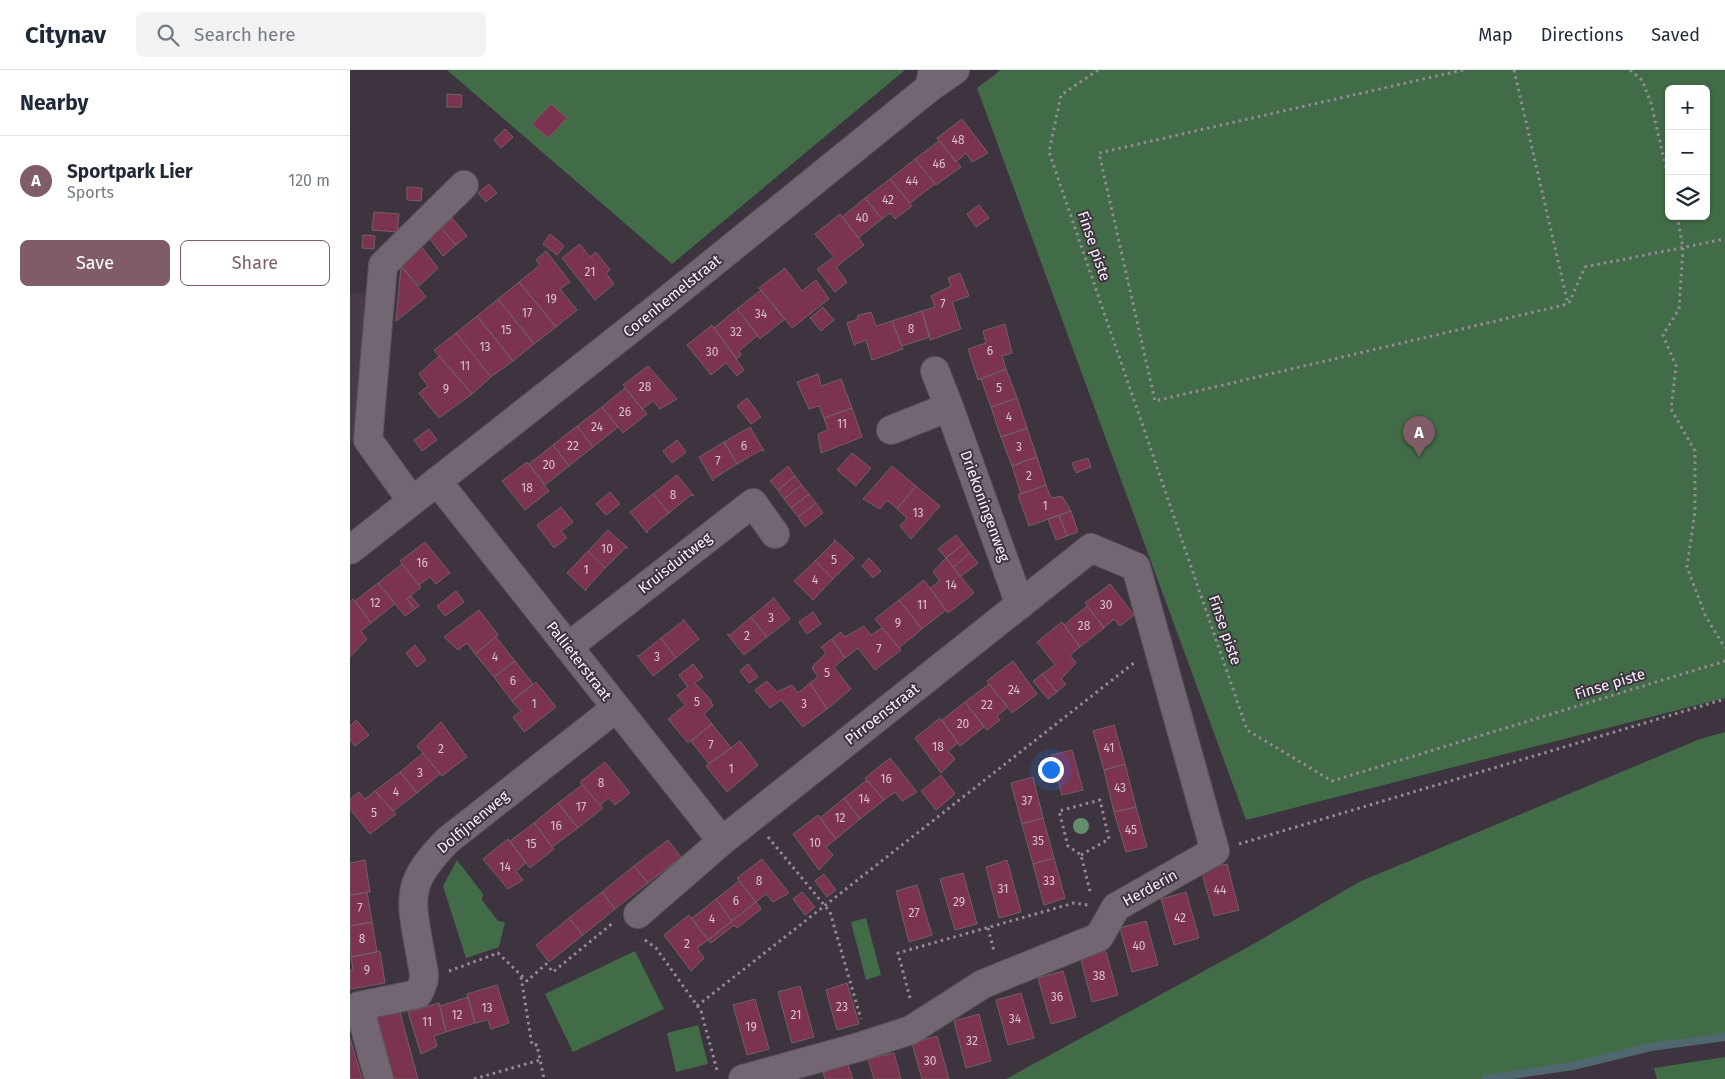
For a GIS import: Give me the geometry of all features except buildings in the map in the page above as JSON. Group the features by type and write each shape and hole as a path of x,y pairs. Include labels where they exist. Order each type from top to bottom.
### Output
{"street":[{"name":"Corenhemelstraat","path":"350,550 656,309 931,79 955,70"},
{"path":"412,501 368,440 383,265 464,186"},
{"name":"Driekoningenweg","path":"935,371 1020,605"},
{"path":"891,430 949,408"},
{"name":"Pallieterstraat","path":"437,481 722,841"},
{"name":"Kruisduitweg","path":"568,647 753,503 775,534"},
{"name":"Pirroenstraat","path":"638,914 722,841 1091,548 1136,567 1162,655"},
{"path":"1162,655 1215,851"},
{"name":"Dolfijnenweg","path":"425,980 412,900 418,879 429,860 448,840 616,708"},
{"name":"Herderin","path":"743,1079 869,1044 918,1026 983,984 1099,937 1105,906 1215,851"},
{"path":"379,1079 359,1006 418,994 425,980"}],"path":[{"name":"Finse piste","path":"1098,70 1061,95 1049,152 1247,730 1332,781 1725,661"},
{"path":"1463,70 1099,152 1155,401 1568,304"},
{"path":"1514,70 1568,304"},
{"path":"1630,70 1642,80 1651,103 1668,175"},
{"path":"1678,220 1683,248 1679,309 1663,336 1676,366 1671,409 1695,451 1695,511 1687,566 1705,615 1725,648"},
{"path":"1568,304 1585,267 1725,239"},
{"path":"697,1006 1134,662 1162,655"},
{"path":"1215,851 1725,699"},
{"path":"918,1026 898,953 1074,903 1105,906 1082,855 1068,846 1058,812 1100,800 1109,839 1082,855"},
{"path":"752,818 830,912 869,1044"},
{"path":"425,980 498,953 526,980 546,964 553,972 613,922 638,914"},
{"path":"638,914 633,932 656,948 701,1011 720,1079"},
{"path":"521,975 532,1045 537,1045 544,1079"},
{"path":"474,1079 540,1060"}],"shaded area":[{"path":"350,293 371,294 357,443 350,442"}],"green space":[{"path":"447,70 905,70 672,264"},
{"path":"1001,70 1725,70 1725,698 1246,820 977,88"},
{"path":"1725,732 1725,1037 1651,1047 1573,1066 1485,1079 1006,1079 1257,942 1359,882 1700,739"},
{"path":"457,860 483,894 482,900 498,921 505,922 499,947 466,958 443,886"},
{"path":"866,918 881,975 866,980 851,922"},
{"path":"635,951 664,1009 573,1052 545,994"},
{"path":"698,1025 708,1064 676,1072 667,1033"},
{"path":"1725,1057 1725,1079 1657,1079 1654,1068"}],"waterway":[{"path":"1485,1079 1573,1066 1651,1047 1725,1037"}],"place":[{"name":"Sportpark Lier","path":"1419,457"}]}
